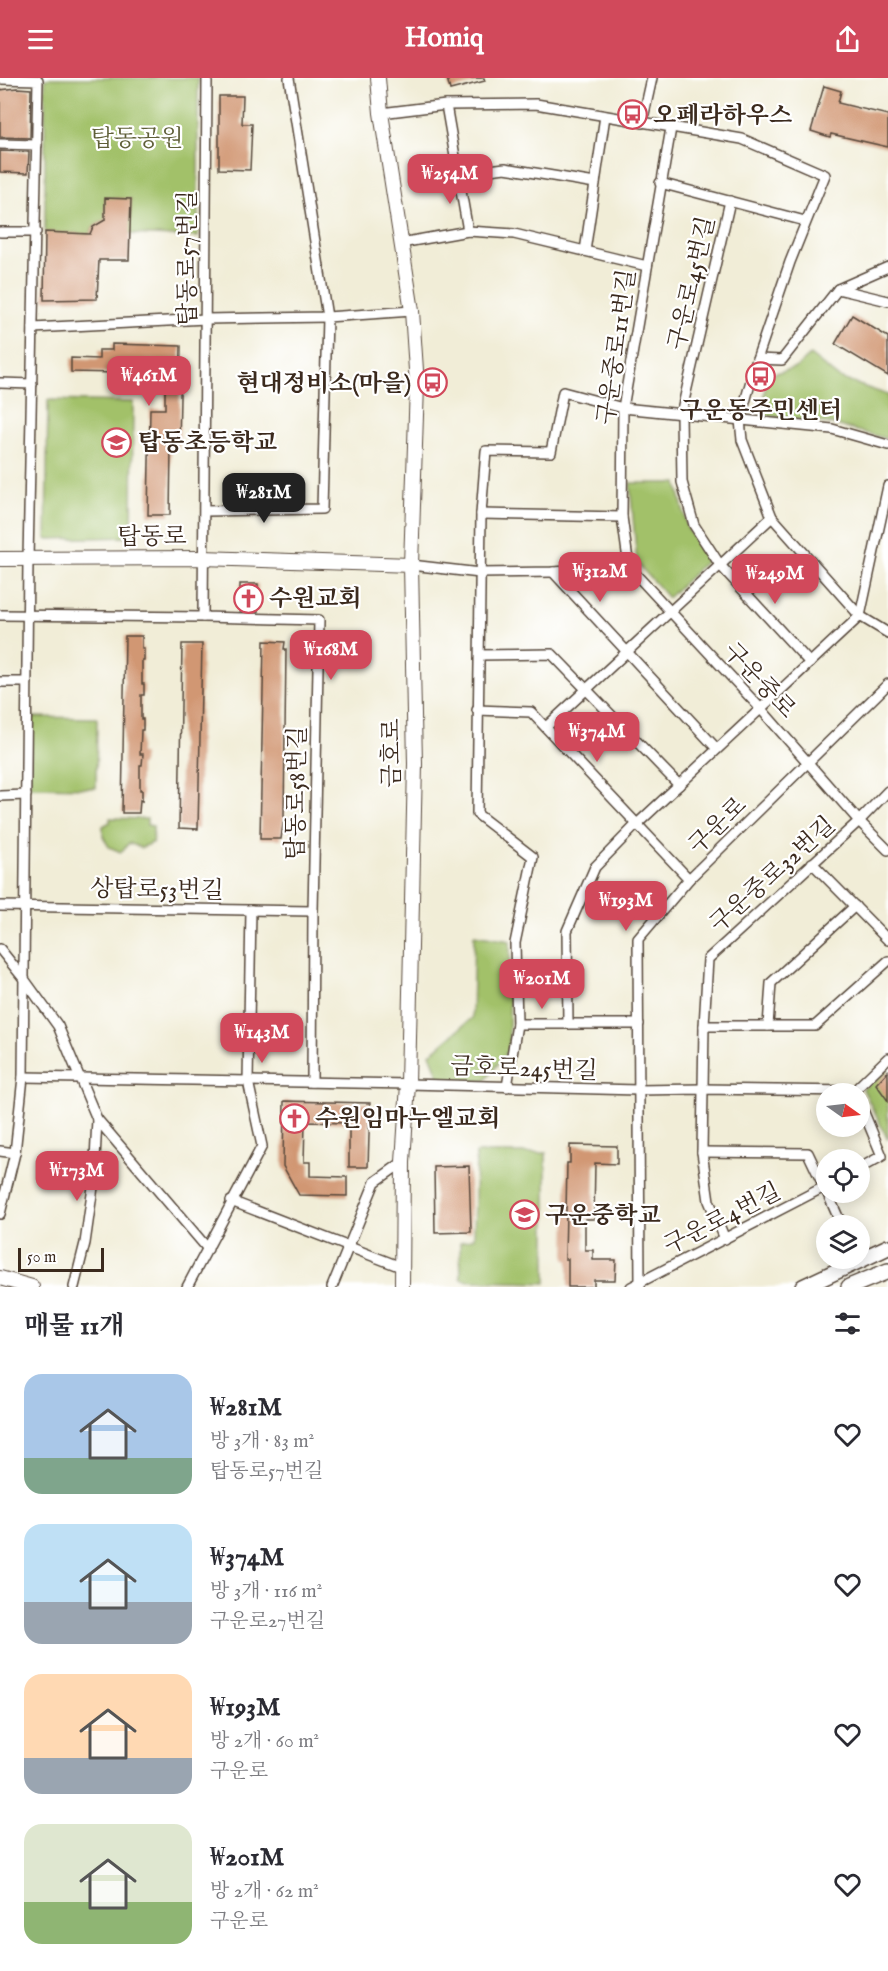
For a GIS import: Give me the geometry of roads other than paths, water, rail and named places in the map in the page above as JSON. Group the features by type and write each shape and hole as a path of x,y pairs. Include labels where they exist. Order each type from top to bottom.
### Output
{"main road":[{"path":"870,1254 888,1247"},
{"path":"803,1287 839,1269"},
{"path":"849,1287 888,1271"}],"street":[{"name":"탑동로57번길","path":"203,558 207,78"},
{"path":"205,511 322,509 327,317 289,78"},
{"name":"금호로","path":"378,78 381,113 412,311 417,385 411,565 414,764 408,1084 403,1162 402,1287"},
{"path":"642,123 652,78"},
{"path":"0,80 38,79 27,615 24,1077 15,1153 0,1214"},
{"path":"381,113 446,105 536,104 742,139 825,175 805,222 757,359 740,420 742,440 772,517 860,616 888,633"},
{"path":"446,105 468,231"},
{"path":"585,251 605,116"},
{"name":"구운중로11번길","path":"629,567 622,517 623,408 671,128"},
{"path":"0,144 37,145"},
{"path":"458,174 505,168 595,183"},
{"path":"660,183 730,201"},
{"name":"구운로45번길","path":"805,222 730,201 681,414 682,482 694,525 720,565 810,663"},
{"path":"401,243 468,231 514,234 646,266"},
{"path":"0,232 36,232"},
{"path":"757,359 782,360 838,289 888,267"},
{"path":"838,289 888,301"},
{"path":"33,328 327,317 412,311"},
{"path":"0,383 32,384"},
{"path":"507,1087 517,1024 515,943 533,857 477,814 481,514 486,451 551,452 563,392 623,408 832,429 888,445"},
{"path":"568,1024 567,931 595,867 636,825 860,616 888,486"},
{"path":"481,514 622,517"},
{"path":"546,727 772,517"},
{"path":"203,558 203,617"},
{"name":"탑동로","path":"0,559 203,558 411,565"},
{"path":"411,565 480,573 553,572 629,567"},
{"name":"구운중로","path":"629,567 761,709 859,821 888,850"},
{"path":"553,572 717,749"},
{"name":"탑동로58번길","path":"0,615 319,620 312,1082"},
{"path":"480,655 552,654 679,785"},
{"path":"0,682 27,682"},
{"name":"구운로","path":"636,1286 638,939 689,879 888,684"},
{"path":"477,710 531,712 689,879"},
{"name":"구운중로32번길","path":"725,1239 709,1201 702,1152 704,1026 708,958 859,821 888,791"},
{"path":"0,796 26,795"},
{"path":"812,863 888,940"},
{"name":"상탑로53번길","path":"0,906 313,911"},
{"path":"768,1026 771,983 855,906"},
{"path":"187,1287 262,1146 248,1081 251,910"},
{"path":"0,949 58,1026 97,1119 208,1249"},
{"path":"704,1026 814,1026 888,960"},
{"path":"517,1024 639,1024"},
{"path":"864,1083 888,1058"},
{"name":"금호로245번길","path":"24,1077 638,1090 816,1091"},
{"path":"74,1287 85,1243 94,1180 97,1119"},
{"path":"870,1127 882,1156 870,1163"},
{"path":"0,1151 15,1153"},
{"name":"구운로4번길","path":"702,1152 808,1153 816,1169"},
{"path":"332,1287 375,1182 403,1162"},
{"name":"구운로4번길","path":"636,1286 816,1195"},
{"path":"231,1202 401,1267"},
{"path":"0,1278 32,1287"}],"place":[{"name":"오페라하우스","path":"632,115"},
{"name":"구운동주민센터","path":"761,377"},
{"name":"현대정비소(마을)","path":"432,383"},
{"name":"탑동초등학교","path":"117,442"},
{"name":"수원교회","path":"248,598"},
{"name":"수원임마누엘교회","path":"294,1118"},
{"name":"구운중학교","path":"524,1215"}],"park label":[{"name":"탑동공원","path":"137,138"}]}
